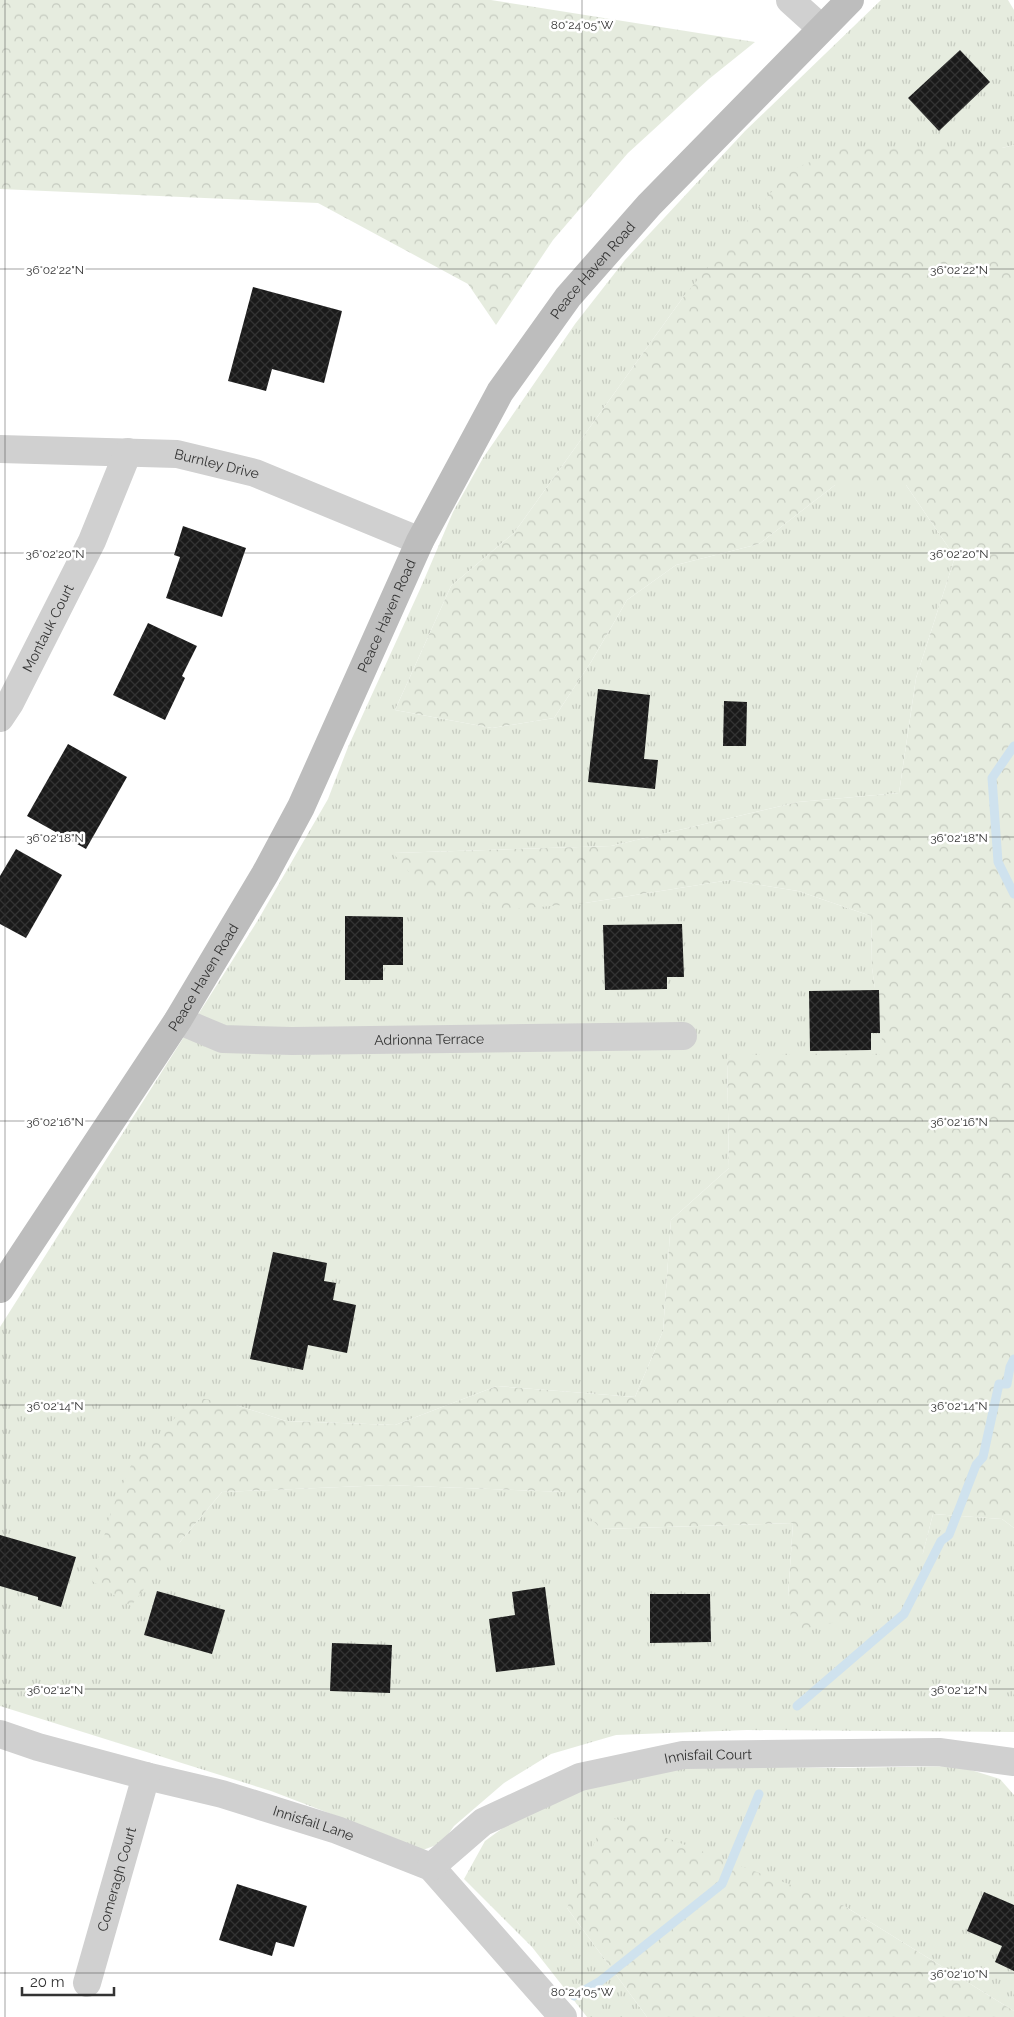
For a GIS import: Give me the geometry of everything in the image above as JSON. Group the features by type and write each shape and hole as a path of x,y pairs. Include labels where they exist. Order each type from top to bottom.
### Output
{"main road":[{"name":"Peace Haven Road","path":"0,1290 178,1020 265,874 301,807 420,541 500,392 568,297 649,205 850,0"}],"street":[{"path":"790,0 821,28"},
{"name":"Burnley Drive","path":"0,449 177,454 255,472 420,541"},
{"name":"Montauk Court","path":"0,718 10,703 92,541 128,452"},
{"name":"Adrionna Terrace","path":"178,1020 223,1040 292,1041 683,1036"},
{"name":"Innisfail Lane","path":"0,1734 38,1748 240,1799 337,1830 431,1867 564,2017"},
{"name":"Innisfail Court","path":"431,1867 483,1822 580,1777 683,1755 939,1752 1014,1762"},
{"name":"Comeragh Court","path":"87,1983 146,1776"}],"green space":[{"path":"0,0 491,0 755,42 709,79 628,153 553,240 496,325 468,284 318,203 0,189"},
{"path":"881,0 1008,0 1014,10 1014,145 1002,148 684,296 514,533 451,586 395,710 492,728 554,718 591,662 627,600 676,565 759,544 835,485 906,485 955,557 916,678 899,793 798,802 611,846 394,853 585,903 730,880 798,891 871,916 872,968 885,1055 727,1055 729,1168 671,1220 663,1331 635,1397 497,1386 395,1425 286,1421 236,1405 179,1543 222,1492 386,1485 567,1492 602,1529 793,1523 788,1597 923,1553 933,1514 1002,1519 1014,1528 1014,1732 747,1730 616,1735 551,1754 504,1783 454,1826 442,1843 420,1851 394,1838 271,1791 0,1706 0,1327 258,920 328,799 348,747 453,512 483,458 575,324 625,260 745,131"},
{"path":"1014,145 1014,1528 1002,1519 933,1514 923,1553 846,1620 793,1631 788,1597 793,1523 601,1529 566,1492 386,1485 222,1492 179,1543 131,1606 92,1581 111,1511 132,1463 195,1397 236,1405 286,1421 395,1425 497,1386 635,1397 663,1331 671,1220 729,1168 727,1055 884,1055 872,968 871,916 798,891 730,880 585,903 505,910 419,884 393,853 611,846 798,802 899,793 916,678 955,557 906,485 835,485 759,544 676,565 627,600 591,662 554,718 492,728 395,710 451,586 514,533 684,296 790,170 845,148 1002,148"},
{"path":"714,1766 840,1768 958,1766 1000,1779 1014,1795 1014,2011 841,1904 567,1908 647,2017 587,2017 532,1947 464,1879 485,1841 530,1808 574,1788 650,1768"},
{"path":"606,1815 841,1904 1014,2011 1014,2017 647,2017 567,1908"}],"building":[{"path":"960,50 990,82 939,131 908,98"},
{"path":"253,287 342,311 324,383 272,369 266,391 228,381"},
{"path":"183,526 246,548 222,617 166,598 180,557 174,555"},
{"path":"148,623 197,646 182,676 185,678 165,720 113,695"},
{"path":"598,689 650,695 644,759 658,760 655,789 588,782"},
{"path":"724,701 747,702 746,746 723,746"},
{"path":"68,744 127,777 86,849 27,816"},
{"path":"16,849 62,875 26,938 0,924 0,876"},
{"path":"345,916 403,917 403,965 383,965 383,980 345,980"},
{"path":"682,924 684,977 667,977 667,989 605,990 603,925"},
{"path":"879,990 880,1033 871,1033 871,1050 810,1051 809,991"},
{"path":"273,1252 327,1263 324,1281 336,1283 333,1300 356,1305 347,1353 308,1345 303,1370 250,1359"},
{"path":"0,1535 76,1557 61,1607 38,1600 38,1597 0,1586"},
{"path":"545,1587 555,1665 496,1672 489,1619 515,1615 512,1592"},
{"path":"157,1591 225,1610 212,1654 144,1635"},
{"path":"650,1594 710,1594 711,1642 650,1643"},
{"path":"332,1643 392,1645 390,1693 330,1691"},
{"path":"237,1884 307,1906 294,1947 276,1942 272,1956 219,1940"},
{"path":"984,1892 1014,1905 1014,1971 995,1962 1002,1946 967,1931"}],"waterway":[{"path":"1014,746 992,778 998,862 1014,894"},
{"path":"797,1706 904,1614 941,1541 949,1535 976,1465 983,1457 999,1384 1007,1384 1010,1367 1014,1359"},
{"path":"574,1996 599,1982 722,1884 759,1794"}]}
